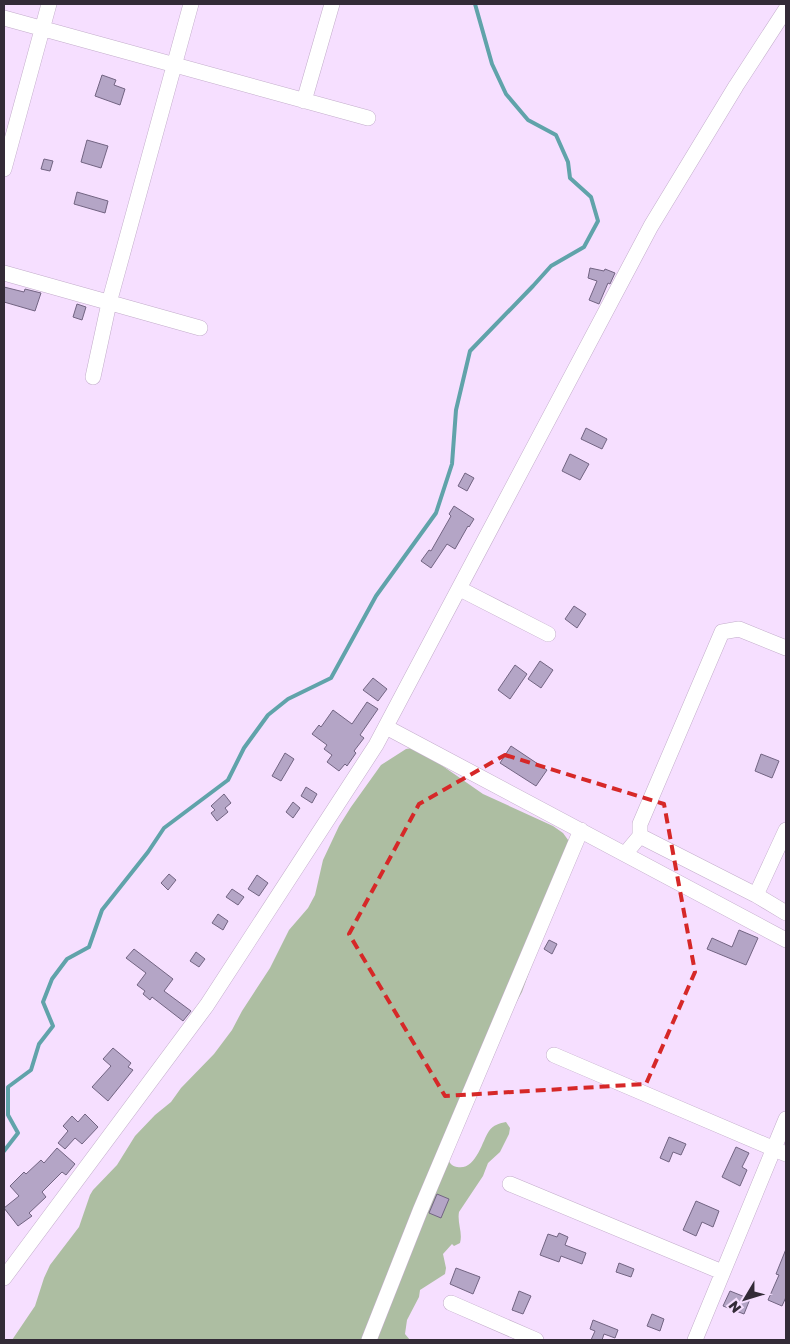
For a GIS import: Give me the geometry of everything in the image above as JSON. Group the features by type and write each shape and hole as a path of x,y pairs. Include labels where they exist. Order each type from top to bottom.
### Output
{"street":[{"path":"4,169 49,4"},
{"path":"93,377 109,303 191,4"},
{"path":"304,101 332,4"},
{"path":"4,1278 208,1005 376,745 651,226 736,86 786,9"},
{"path":"4,18 368,118"},
{"path":"4,273 200,328"},
{"path":"460,589 548,634"},
{"path":"625,854 640,836 640,824 722,632 739,629 786,648"},
{"path":"386,727 786,940"},
{"path":"369,1340 424,1202 581,830"},
{"path":"756,895 786,830"},
{"path":"640,836 756,895 786,913"},
{"path":"554,1055 780,1152"},
{"path":"695,1340 722,1272 780,1152 786,1119"},
{"path":"510,1184 722,1272"},
{"path":"450,1303 536,1340"}],"highlighted area":[{"path":"505,755 664,804 695,972 646,1084 445,1096 349,934 419,804"}],"green space":[{"path":"412,748 424,753 483,794 553,826 563,833 571,844 522,992 503,1027 493,1058 486,1069 447,1157 449,1162 453,1166 464,1167 474,1160 492,1127 506,1122 510,1128 509,1134 500,1152 488,1163 483,1176 459,1212 460,1243 454,1246 452,1244 443,1254 446,1268 445,1274 420,1290 419,1297 407,1320 405,1334 410,1340 12,1340 35,1306 50,1265 79,1227 93,1190 117,1165 135,1136 155,1115 171,1102 181,1088 214,1054 232,1030 270,968 289,930 308,908 315,895 323,860 339,826 351,807 381,765 406,749"}],"building":[{"path":"102,75 116,80 114,85 125,89 120,105 95,96"},
{"path":"87,140 108,146 101,168 81,162"},
{"path":"44,159 53,161 50,171 41,169"},
{"path":"77,192 108,201 105,213 74,204"},
{"path":"590,268 604,271 605,269 615,273 610,284 608,283 599,304 589,300 597,281 588,278"},
{"path":"4,287 24,292 25,289 41,293 35,311 4,302"},
{"path":"77,304 86,307 82,320 73,317"},
{"path":"586,428 607,439 602,449 581,439"},
{"path":"570,454 589,464 580,480 562,471"},
{"path":"465,473 474,478 467,491 458,486"},
{"path":"454,506 474,519 455,549 447,544 431,568 421,561 429,550 431,551 451,516 449,514"},
{"path":"574,606 586,614 577,628 565,619"},
{"path":"540,661 553,670 541,688 528,679"},
{"path":"515,665 527,674 510,699 498,690"},
{"path":"373,678 387,689 378,701 363,690"},
{"path":"367,702 378,709 360,735 364,738 354,751 356,753 347,766 345,764 339,771 327,762 332,755 324,749 327,745 312,734 319,725 321,727 333,710 352,724"},
{"path":"511,746 547,770 536,786 500,763"},
{"path":"285,753 294,759 281,781 272,776"},
{"path":"761,754 779,761 772,778 755,771"},
{"path":"306,787 317,794 312,803 301,796"},
{"path":"224,794 231,803 225,808 228,812 217,821 211,813 215,810 211,806"},
{"path":"293,802 300,808 293,818 286,812"},
{"path":"169,874 176,880 168,890 161,883"},
{"path":"257,875 268,883 259,896 248,889"},
{"path":"232,889 244,897 238,905 226,897"},
{"path":"218,914 228,921 223,930 212,923"},
{"path":"739,930 758,938 746,965 707,949 712,938 732,947"},
{"path":"549,940 557,944 552,954 544,949"},
{"path":"134,949 173,979 164,991 191,1011 183,1021 152,997 150,1000 143,994 145,991 137,985 146,973 126,958"},
{"path":"196,952 205,959 199,967 190,961"},
{"path":"113,1048 131,1063 128,1067 133,1070 108,1101 92,1087 111,1066 103,1059"},
{"path":"85,1114 98,1127 82,1144 75,1138 65,1149 58,1143 68,1131 63,1126 72,1116 78,1122"},
{"path":"669,1137 686,1144 681,1155 673,1152 669,1162 660,1158"},
{"path":"736,1147 749,1153 742,1167 747,1170 740,1186 722,1177"},
{"path":"57,1148 75,1164 66,1175 62,1172 42,1192 46,1197 29,1213 32,1216 18,1226 4,1208 19,1196 10,1186 24,1172 26,1174 41,1160 44,1163"},
{"path":"437,1194 449,1199 441,1218 429,1213"},
{"path":"696,1201 719,1211 713,1227 702,1222 696,1236 683,1230"},
{"path":"559,1233 568,1237 565,1245 586,1253 582,1264 561,1256 559,1262 540,1255 548,1234 557,1237"},
{"path":"786,1249 786,1297 782,1306 768,1300 779,1275 776,1274"},
{"path":"619,1263 634,1269 631,1277 616,1272"},
{"path":"456,1268 480,1277 473,1294 450,1284"},
{"path":"519,1291 531,1296 523,1314 512,1310"},
{"path":"730,1291 750,1299 744,1314 723,1306"},
{"path":"652,1314 664,1319 660,1331 647,1326"},
{"path":"593,1320 618,1330 615,1338 604,1334 602,1340 591,1340 595,1331 590,1329"}],"waterway":[{"path":"4,1151 18,1133 8,1115 8,1087 31,1070 39,1044 53,1026 43,1002 52,979 67,959 89,947 102,910 148,852 164,828 228,780 244,748 268,715 288,699 331,678 376,596 436,513 452,464 456,410 470,351 551,266 584,247 598,221 591,197 570,178 568,162 556,135 528,120 506,94 492,64 475,4"}]}
